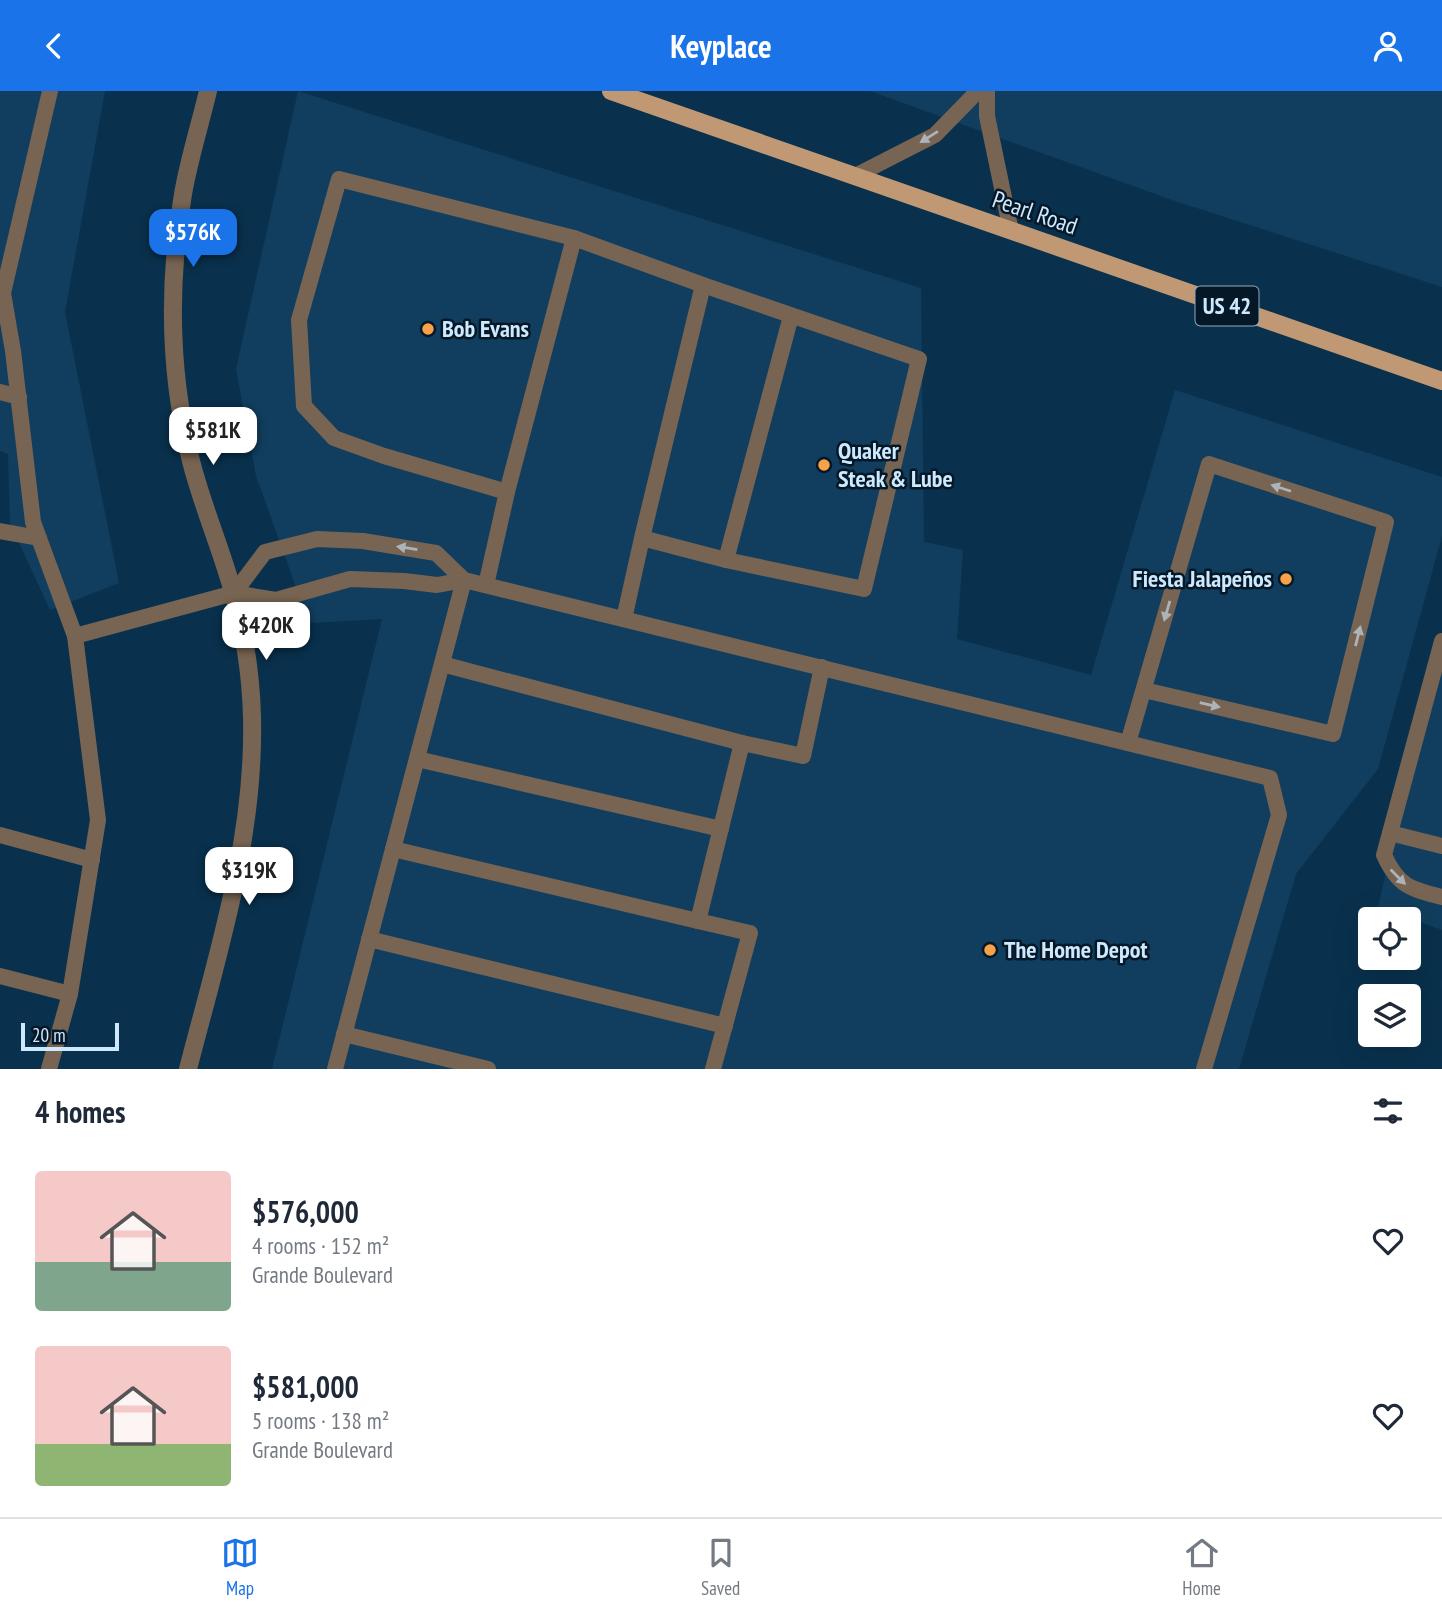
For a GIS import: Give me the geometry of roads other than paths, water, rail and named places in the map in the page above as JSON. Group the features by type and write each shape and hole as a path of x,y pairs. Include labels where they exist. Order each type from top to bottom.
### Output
{"main road":[{"name":"Pearl Road","path":"611,91 1442,381"}],"street":[{"path":"188,1069 237,877 245,839 251,777 252,715 246,653 233,593 191,461 177,391 172,319 175,257 183,192 208,91"}],"lane":[{"path":"48,1069 70,995 98,820 75,636 33,522 19,397 1,293 51,91"},
{"path":"855,177 935,135 978,91"},
{"path":"987,91 989,128 1012,231"},
{"path":"507,492 384,456 334,438 304,406 299,320 339,179 574,238 919,359 864,589 726,560 642,538"},
{"path":"485,585 574,238"},
{"path":"624,619 703,285"},
{"path":"726,560 791,316"},
{"path":"0,392 19,397"},
{"path":"1128,743 1209,464 1386,522 1334,734 1144,690"},
{"path":"0,531 39,538"},
{"path":"233,593 265,552 317,539 363,541 436,552 464,579 485,585 1270,778 1279,815 1204,1069"},
{"path":"75,636 233,593 276,600 349,579 437,585 464,579"},
{"path":"335,1069 464,579"},
{"path":"1442,641 1384,855 1399,882 1442,897"},
{"path":"442,664 742,743 803,756 822,667"},
{"path":"698,921 742,743"},
{"path":"416,759 721,829"},
{"path":"1390,833 1442,846"},
{"path":"0,835 92,860"},
{"path":"393,849 751,933 713,1069"},
{"path":"369,939 725,1026"},
{"path":"0,976 70,995"},
{"path":"344,1034 488,1069"}],"place":[{"name":"Bob Evans","path":"428,329"},
{"name":"Quaker Steak & Lube","path":"824,465"},
{"name":"Fiesta Jalapeños","path":"1286,579"},
{"name":"The Home Depot","path":"990,950"}]}
